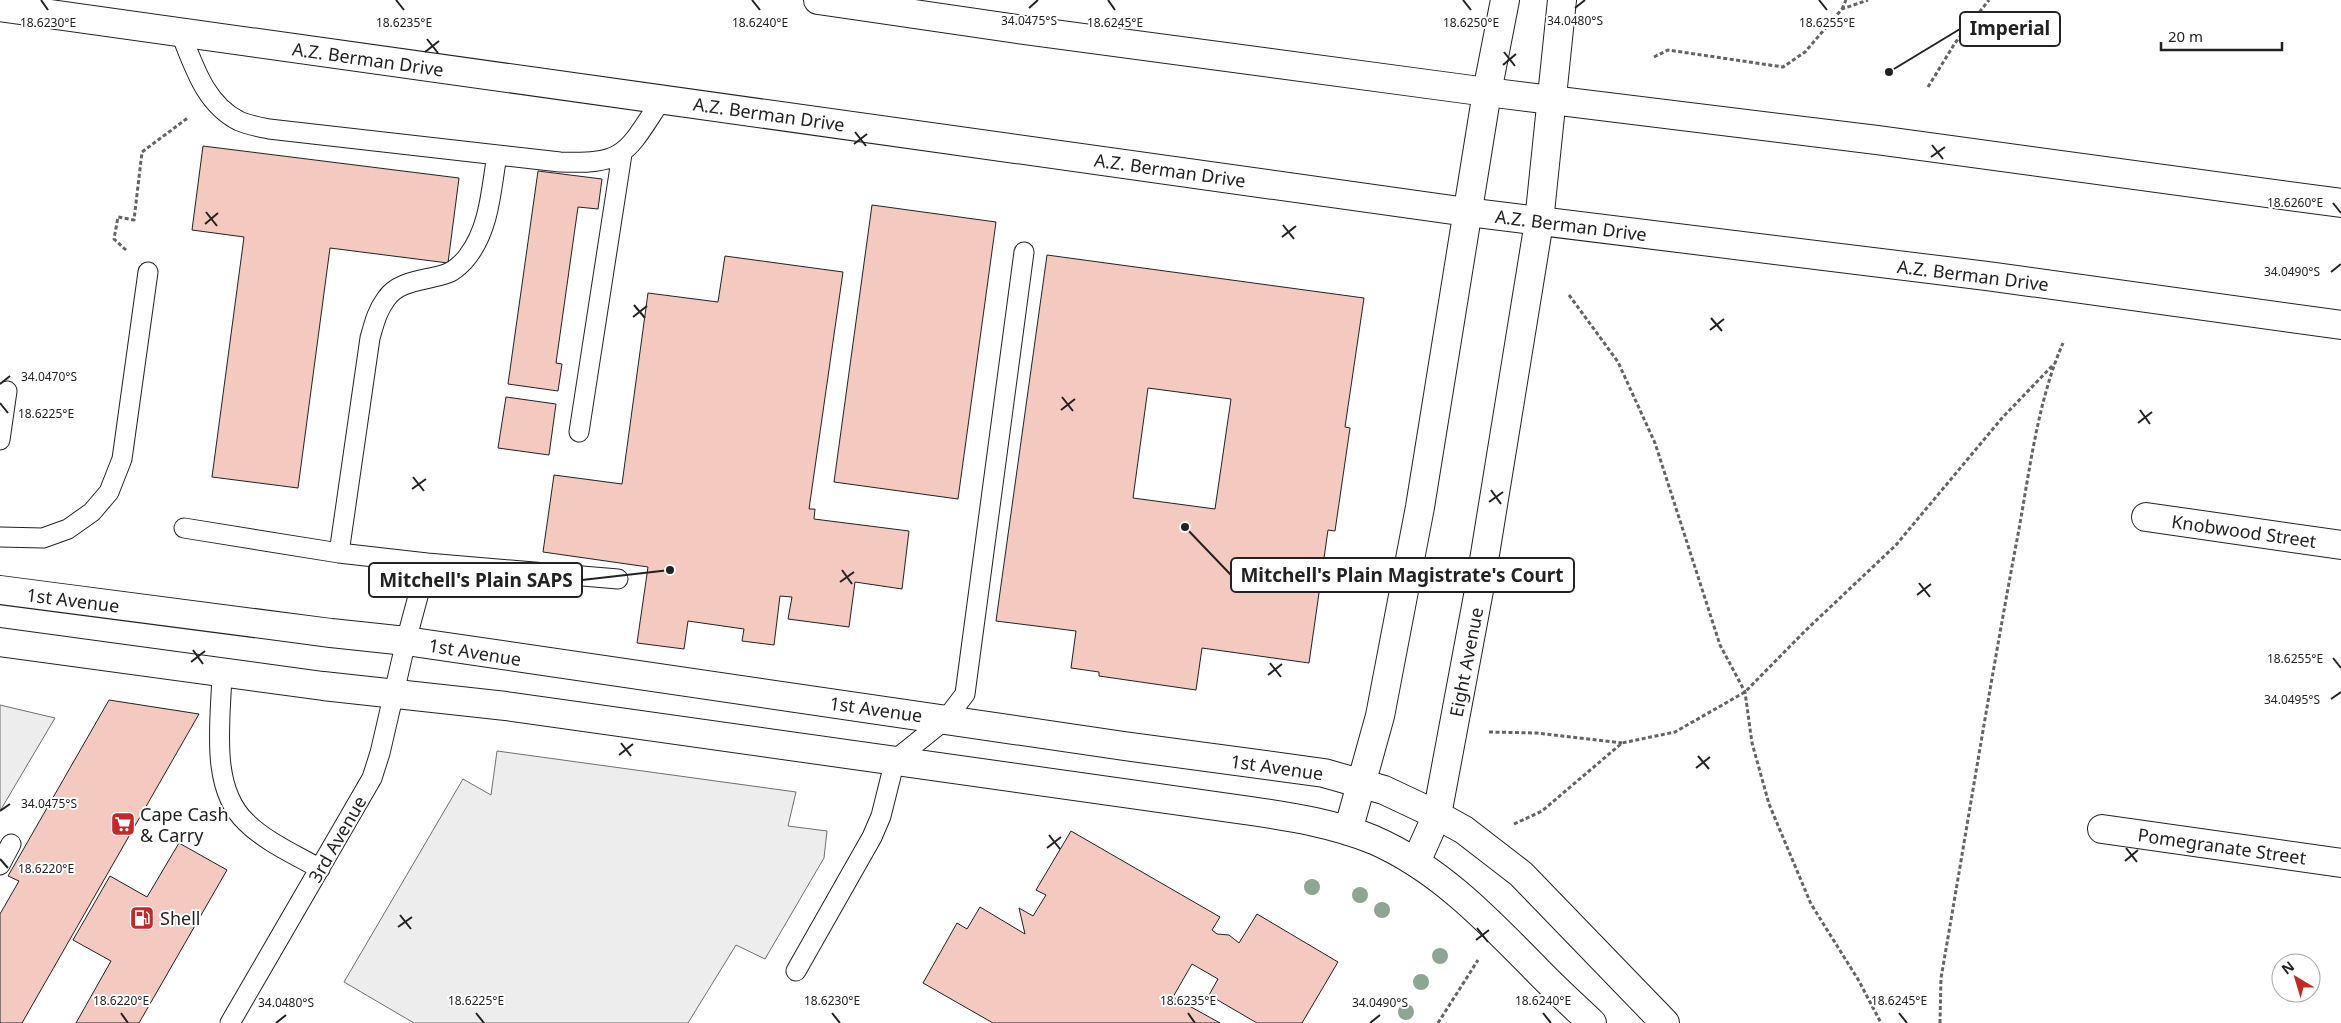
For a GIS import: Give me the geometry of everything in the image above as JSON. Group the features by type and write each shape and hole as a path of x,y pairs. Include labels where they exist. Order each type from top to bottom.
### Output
{"street":[{"path":"818,0 1016,29 1487,92 1877,140 2341,203"},
{"path":"1348,831 1380,716 1420,507 1487,92 1505,0"},
{"name":"Eight Avenue","path":"1416,862 1438,815 1480,585 1539,222 1562,0"},
{"name":"A.Z. Berman Drive","path":"0,7 180,34 662,99 1539,222 1987,276 2341,325"},
{"name":"Knobwood Street","path":"2146,517 2341,545"},
{"name":"1st Avenue","path":"0,590 330,633 406,641 1124,746 1303,769 1362,783 1384,790 1438,815 1464,830 1520,874 1665,1023"},
{"path":"0,642 393,694 506,706 1296,818 1348,831 1376,841 1416,862 1449,886 1479,912 1592,1023"},
{"name":"Pomegranate Street","path":"2102,830 2341,863"}],"lane":[{"path":"180,34 198,75 212,100 224,112 241,122 269,129 497,155 589,163 611,160 622,154 662,99"},
{"path":"579,432 622,154"},
{"path":"339,553 370,338 376,317 387,297 402,286 450,273 467,257 486,224 497,155"},
{"path":"796,970 872,837 881,816 895,760 946,719 965,694 1024,252"},
{"path":"0,537 43,538 68,529 92,512 110,492 122,459 148,272"},
{"path":"0,440 7,391"},
{"path":"184,528 339,553 427,563 618,579"},
{"name":"3rd Avenue","path":"230,1023 372,778 380,754 406,641 427,563"},
{"path":"222,672 219,755 224,790 245,822 269,839 320,869"},
{"path":"0,865 12,844"}],"path":[{"path":"1654,57 1668,50 1783,67 1806,52 1842,9 1846,0"},
{"path":"1842,9 1868,0"},
{"path":"1928,87 1955,43 1989,0"},
{"path":"148,272 114,239 118,217 134,220 142,152 212,100"},
{"path":"1569,295 1618,362 1655,443 1720,645 1745,692 1752,743 1773,814 1811,904 1859,981 1882,1023"},
{"path":"1940,1023 1941,978 2007,593 2039,421 2054,364 2063,343"},
{"path":"1489,732 1537,734 1622,743 1675,732 1745,692 1805,631 1896,545 2002,418 2054,364"},
{"path":"1509,826 1542,811 1622,743"},
{"path":"1438,1023 1481,955"}],"shaded area":[{"path":"0,705 55,718 0,811"},
{"path":"497,751 796,792 788,826 827,831 824,858 765,959 736,945 688,1023 414,1023 344,982 463,779 491,795"}],"building":[{"path":"203,146 459,178 448,263 330,248 298,488 212,477 244,237 192,230"},
{"path":"538,171 602,179 598,209 578,207 556,363 562,364 558,391 508,384"},
{"path":"872,205 996,222 958,499 834,482"},
{"path":"1047,255 1364,298 1345,427 1350,428 1335,531 1328,530 1309,663 1202,648 1196,690 1099,676 1099,672 1071,668 1076,631 996,621","holes":["1148,388 1231,399 1215,509 1133,498"]},
{"path":"725,256 843,272 809,509 815,509 814,519 909,531 902,589 855,582 849,627 788,619 792,597 780,596 774,645 742,641 744,629 688,621 684,649 637,643 648,567 543,552 554,475 622,484 648,293 718,302"},
{"path":"506,397 556,404 549,455 498,448"},
{"path":"109,700 199,714 22,1023 0,1023 0,914 19,881 8,876"},
{"path":"1071,831 1220,917 1212,930 1217,934 1229,935 1239,943 1257,914 1338,962 1302,1023 1257,1023 1209,995 1218,979 1192,964 1173,997 1220,1023 993,1023 923,983 957,923 967,929 980,907 1025,934 1019,908 1033,916 1046,895 1036,890"},
{"name":"Shell","path":"179,843 227,870 139,1023 76,1023 111,961 73,940 110,876 147,897"}],"place":[{"name":"Imperial","path":"1889,72"},
{"name":"Mitchell's Plain Magistrate's Court","path":"1185,527"},
{"name":"Mitchell's Plain SAPS","path":"670,570"},
{"name":"Cape Cash & Carry","path":"123,824"},
{"name":"Shell","path":"142,918"}]}
